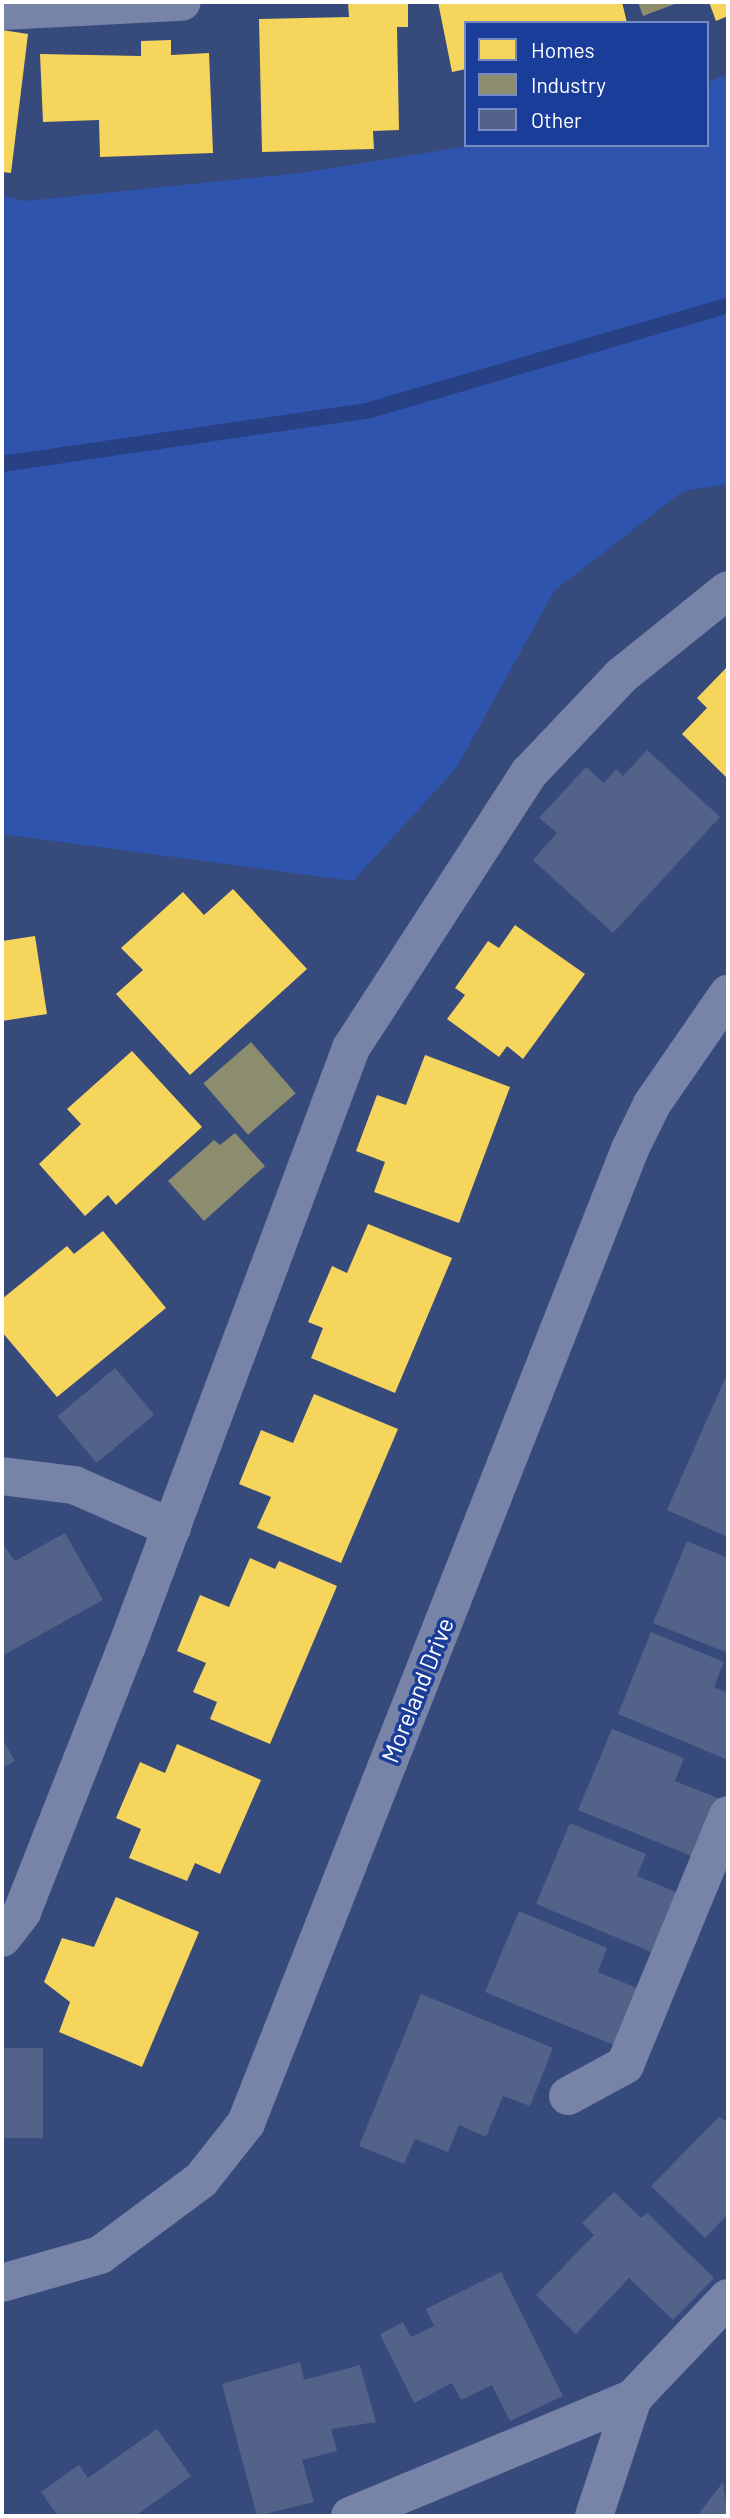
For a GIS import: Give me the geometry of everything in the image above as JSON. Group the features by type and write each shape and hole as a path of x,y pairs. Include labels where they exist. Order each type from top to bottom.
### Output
{"street":[{"path":"2,11 182,2"},
{"path":"2,1938 22,1912 172,1528 351,1048 529,773 621,676 728,590"},
{"name":"Moreland Drive","path":"2,2283 100,2255 201,2180 246,2123 630,1149 652,1104 728,994"},
{"path":"2,1476 74,1485 172,1528"},
{"path":"568,2096 614,2076 631,2055 728,1815"},
{"path":"350,2516 633,2398 728,2298"},
{"path":"594,2516 633,2398"}],"shaded area":[{"path":"728,75 728,484 683,491 554,591 457,767 353,881 2,834 2,196 26,201 300,173 464,147 709,147 709,81"}],"building: Homes":[{"path":"348,2 408,2 408,27 397,27 399,130 373,131 374,149 262,152 259,19 349,17"},
{"path":"438,2 622,2 627,21 464,21 464,69 452,72"},
{"path":"709,2 728,2 728,16 716,21"},
{"path":"2,30 28,34 11,173 2,172"},
{"path":"171,40 171,55 209,53 213,153 100,157 99,120 43,122 40,54 141,56 141,41"},
{"path":"728,666 728,779 682,734 707,708 697,698"},
{"path":"233,889 307,969 190,1075 116,994 143,970 121,948 183,892 204,915"},
{"path":"515,925 585,974 523,1059 507,1046 499,1057 447,1019 465,995 455,988 488,941 499,948"},
{"path":"35,936 47,1014 2,1021 2,941"},
{"path":"132,1051 202,1127 116,1205 108,1195 85,1216 39,1164 81,1124 67,1109"},
{"path":"425,1055 510,1087 459,1223 374,1192 385,1162 356,1151 377,1095 406,1105"},
{"path":"368,1224 452,1258 395,1393 311,1358 323,1328 308,1322 332,1266 347,1273"},
{"path":"103,1231 166,1308 57,1397 2,1332 2,1299 67,1246 74,1254"},
{"path":"314,1394 398,1429 341,1563 257,1528 271,1497 239,1484 261,1430 293,1443"},
{"path":"250,1558 275,1569 279,1561 337,1586 270,1744 210,1719 217,1702 193,1692 206,1663 177,1651 200,1595 229,1607"},
{"path":"177,1744 261,1780 220,1874 195,1863 187,1881 129,1858 141,1829 116,1818 140,1762 165,1773"},
{"path":"116,1897 199,1932 142,2067 59,2032 70,2002 44,1982 62,1938 94,1947"}],"building: Industry":[{"path":"638,2 680,2 643,16"},
{"path":"251,1042 296,1093 248,1135 203,1083"},
{"path":"235,1133 265,1166 204,1221 168,1181 214,1140 220,1145"}],"building: Other":[{"path":"647,750 720,817 613,933 533,860 557,833 539,818 586,767 604,783 616,769 623,776"},
{"path":"115,1368 154,1415 97,1463 58,1416"},
{"path":"728,1372 728,1537 667,1510"},
{"path":"65,1533 103,1600 2,1656 2,1543 15,1561"},
{"path":"687,1541 728,1558 728,1653 653,1623"},
{"path":"651,1632 724,1662 714,1687 728,1693 728,1760 618,1714"},
{"path":"612,1729 684,1758 675,1781 723,1800 699,1859 578,1810"},
{"path":"2,1738 15,1761 2,1768"},
{"path":"570,1823 646,1854 637,1876 681,1894 656,1954 536,1904"},
{"path":"519,1911 607,1948 598,1972 644,1991 621,2048 485,1992"},
{"path":"421,1994 553,2048 530,2106 503,2096 486,2137 459,2125 448,2152 415,2139 404,2164 359,2146"},
{"path":"2,2048 43,2048 43,2138 2,2138"},
{"path":"719,2117 728,2122 728,2214 705,2238 651,2186"},
{"path":"614,2192 641,2218 647,2213 714,2278 673,2320 629,2278 576,2334 536,2295 594,2235 582,2223"},
{"path":"501,2272 563,2396 510,2421 492,2385 461,2400 452,2383 414,2403 380,2334 403,2322 411,2337 434,2326 426,2309"},
{"path":"300,2362 304,2380 360,2365 376,2422 331,2429 337,2451 302,2460 314,2502 257,2516 222,2384"},
{"path":"157,2429 191,2476 135,2516 58,2516 41,2492 79,2465 88,2478"},
{"path":"723,2482 728,2516 697,2516"}],"waterway":[{"path":"2,464 370,410 728,305"}]}
